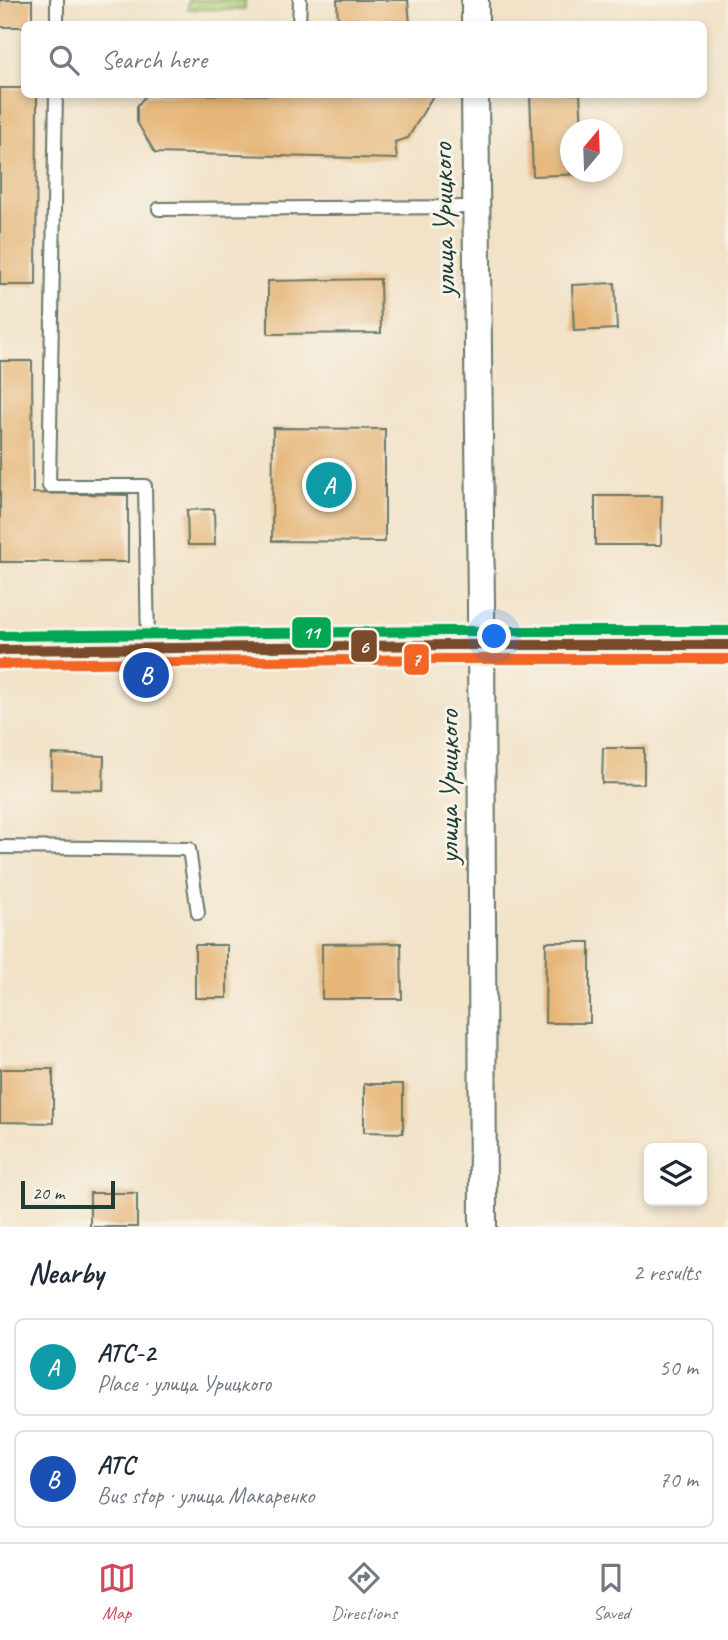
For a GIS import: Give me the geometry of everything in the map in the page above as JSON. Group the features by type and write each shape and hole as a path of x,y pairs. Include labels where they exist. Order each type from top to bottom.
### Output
{"main road":[{"path":"0,650 728,645"}],"street":[{"path":"475,0 475,21"},
{"name":"улица Урицкого","path":"475,98 481,645 483,1227"}],"lane":[{"path":"57,0 57,21"},
{"path":"299,21 300,0"},
{"path":"56,98 49,486 145,486 148,648"},
{"path":"159,209 475,207"},
{"path":"0,847 189,849 198,914"}],"green space":[{"path":"188,0 245,0 245,10 188,9"}],"building":[{"path":"0,0 32,0 32,21 21,21 21,27 0,27"},
{"path":"337,0 408,0 410,21 338,21"},
{"path":"0,88 21,88 21,98 37,98 36,285 0,285"},
{"path":"144,98 432,98 408,138 395,142 397,159 155,153 137,122 137,106"},
{"path":"530,98 580,98 581,119 560,119 560,175 533,176"},
{"path":"380,279 381,333 268,334 268,281"},
{"path":"615,283 617,329 574,331 572,285"},
{"path":"0,361 32,361 33,493 128,495 128,562 0,562"},
{"path":"273,428 385,429 385,542 272,541"},
{"path":"595,496 662,496 661,545 595,545"},
{"path":"214,509 215,545 188,545 187,510"},
{"path":"603,748 644,748 644,784 602,783"},
{"path":"52,754 104,756 103,790 51,789"},
{"path":"546,942 590,942 590,1023 545,1023"},
{"path":"401,943 402,999 322,999 322,944"},
{"path":"195,945 227,945 227,998 195,998"},
{"path":"0,1069 53,1069 53,1123 0,1122"},
{"path":"364,1084 403,1084 403,1133 364,1132"},
{"path":"90,1193 137,1193 137,1227 90,1227"}],"transit line":[{"name":"11","path":"0,636 728,631"},
{"name":"6","path":"0,650 728,645"},
{"name":"7","path":"0,664 728,659"}],"place":[{"name":"АТС-2","path":"329,485"},
{"name":"АТС","path":"146,675"}]}
